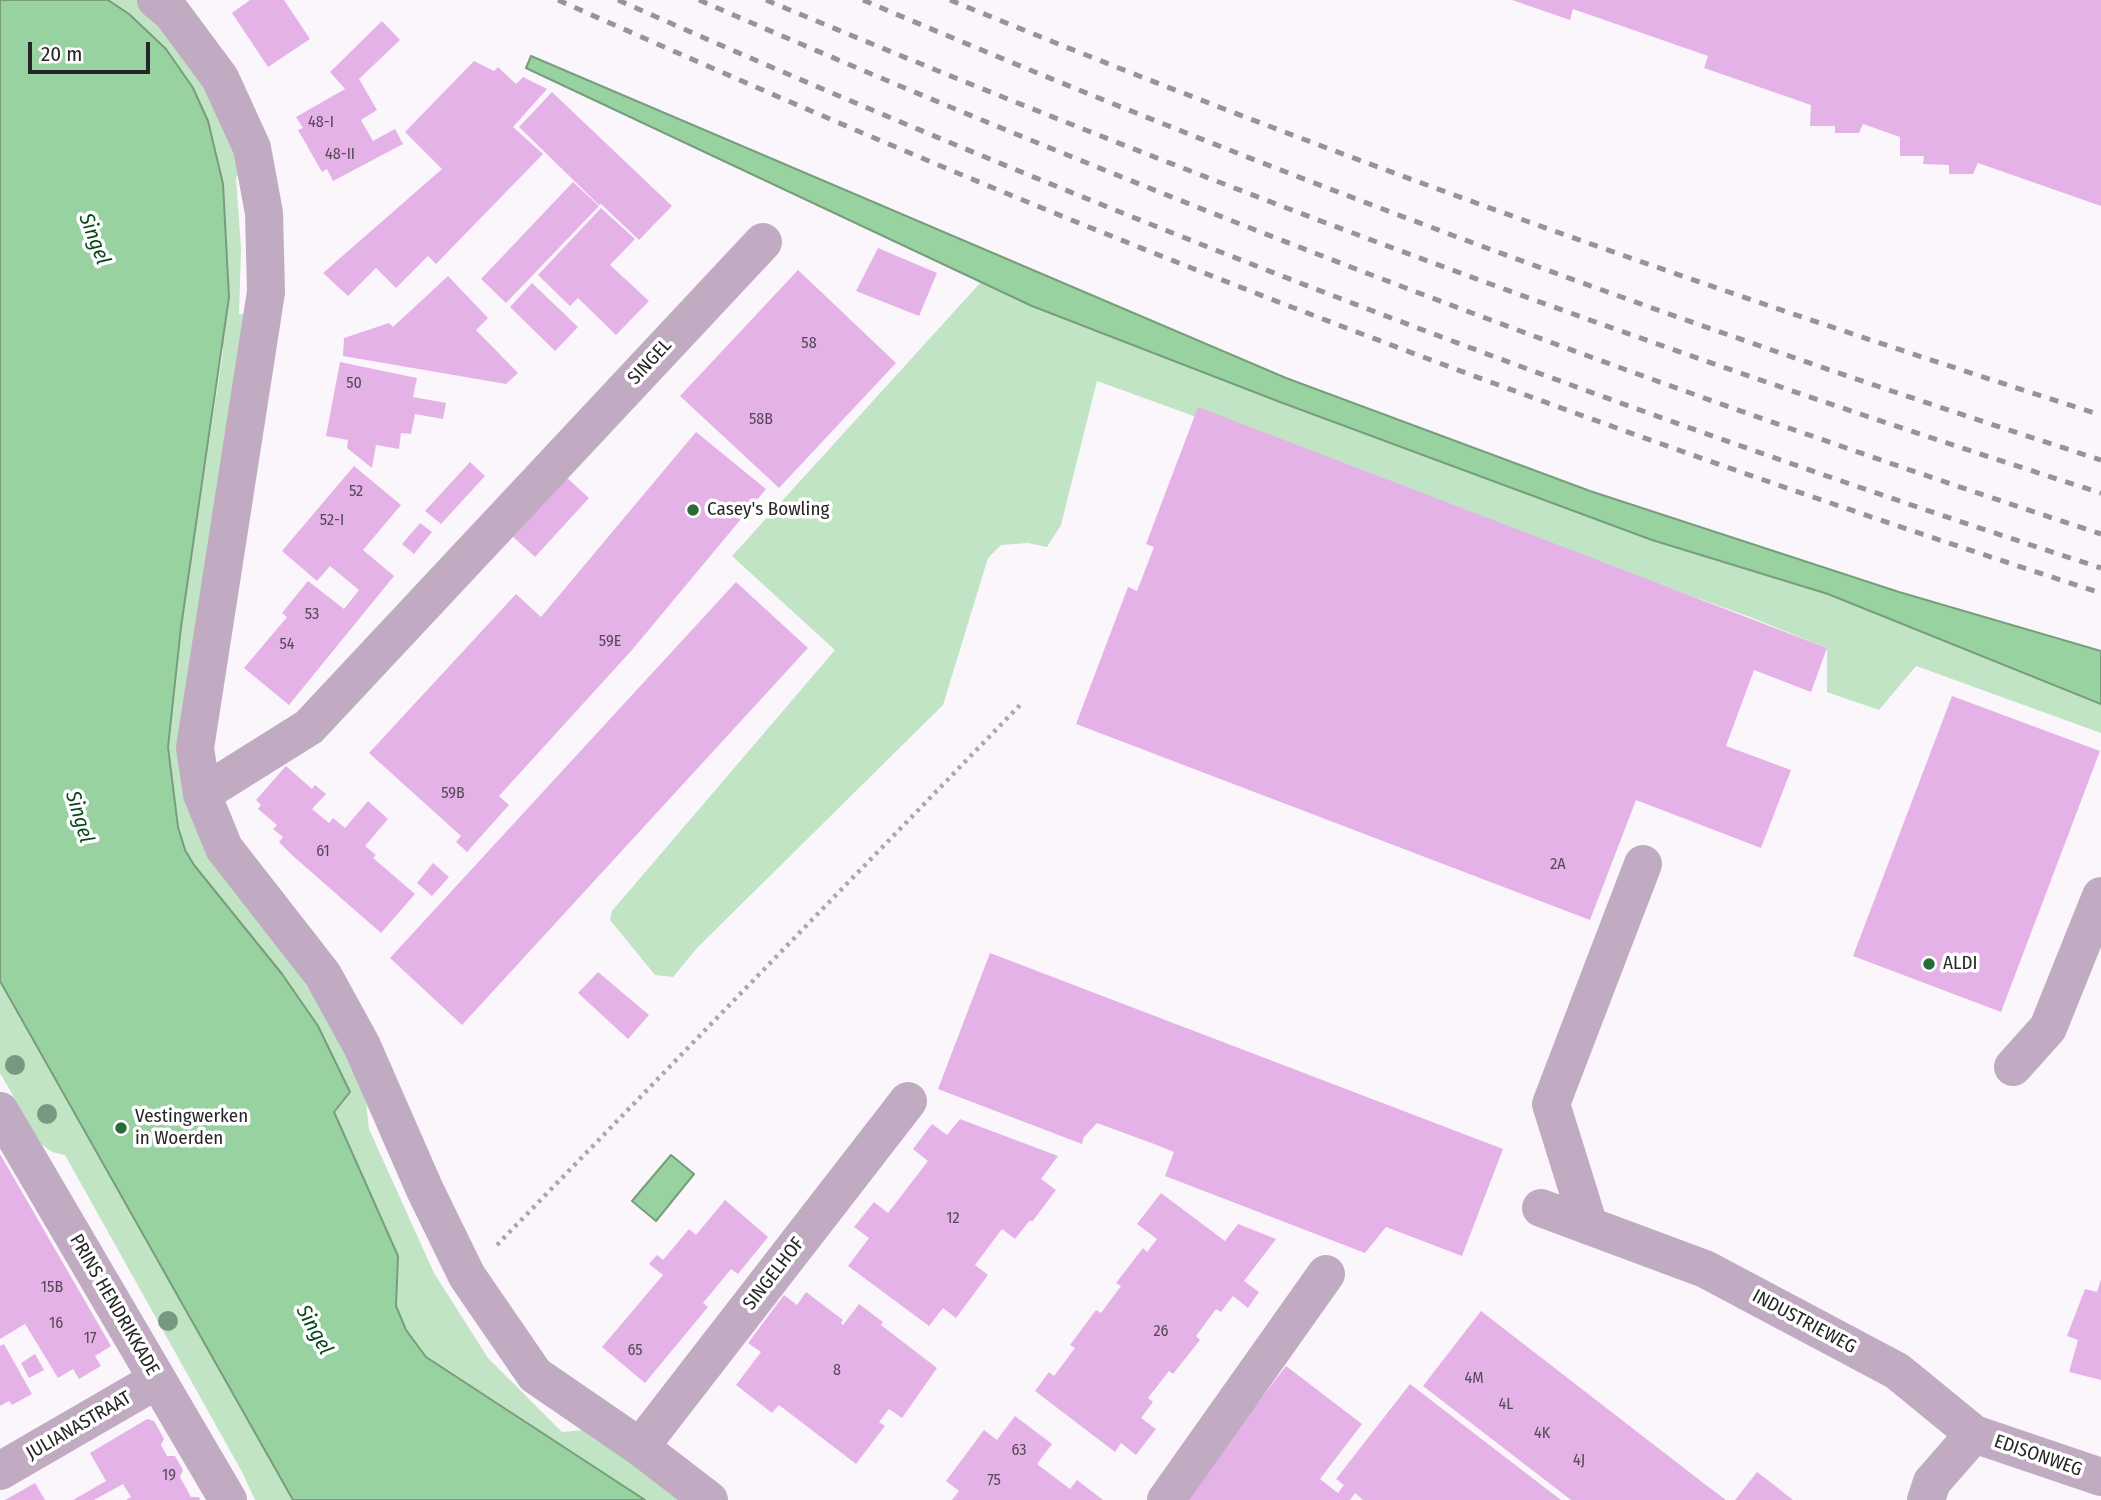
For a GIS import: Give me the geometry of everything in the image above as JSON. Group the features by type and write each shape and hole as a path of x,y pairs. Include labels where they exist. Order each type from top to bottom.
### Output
{"street":[{"path":"156,0 171,12 220,78 252,148 264,213 266,292 195,748 202,794 224,848 323,975 362,1046 467,1276 535,1375 640,1447 709,1500"},
{"name":"SINGEL","path":"202,794 309,727 763,242"},
{"path":"1589,1226 1551,1104 1643,864"},
{"path":"2013,1067 2048,1028 2101,896"},
{"name":"SINGELHOF","path":"640,1447 908,1101"},
{"name":"PRINS HENDRIKKADE","path":"0,1111 228,1500"},
{"name":"INDUSTRIEWEG","path":"1541,1208 1705,1269 1897,1371 1974,1434"},
{"path":"1166,1500 1326,1274"},
{"name":"JULIANASTRAAT","path":"0,1471 157,1380"},
{"path":"1926,1500 1932,1482 1974,1434"},
{"name":"EDISONWEG","path":"1974,1434 2101,1477"}],"path":[{"path":"467,1276 1021,704"}],"shaded area":[{"path":"108,0 138,0 210,83 241,169 236,178 241,249 239,314 248,315 183,747 294,967 334,1025 364,1084 369,1129 434,1273 488,1358 562,1432 584,1430 684,1500 644,1500 426,1357 406,1330 396,1306 398,1256 333,1111 350,1091 318,1026 282,974 194,865 185,850 178,827 168,747 181,627 223,351 193,88 166,49 129,14"},
{"path":"981,282 1032,306 1280,402 1652,540 1828,594 2101,704 2101,733 1916,666 1879,710 1827,692 1827,648 1750,617 1097,381 1061,525 1047,547 1028,543 1001,545 988,558 943,705 697,948 673,977 655,975 610,920 612,911 835,650 732,556"},
{"path":"0,981 293,1500 255,1500 242,1472 65,1155 52,1152 40,1143 0,1073"}],"water":[{"name":"Singel","path":"0,0 108,0 129,14 166,49 193,88 208,121 223,184 229,297 181,627 168,747 178,827 185,850 194,865 282,974 318,1026 350,1092 334,1112 398,1256 396,1306 406,1330 426,1357 645,1500 293,1500 0,981"},
{"path":"531,56 1286,378 1590,491 1899,592 2101,651 2101,704 1828,594 1652,540 1280,402 1032,306 526,68"},
{"path":"671,1155 694,1174 656,1221 632,1201"}],"building":[{"path":"250,0 284,0 310,39 268,67 232,13"},
{"path":"1512,0 2101,0 2101,206 1978,163 1973,174 1949,174 1949,165 1923,164 1924,156 1900,156 1900,137 1863,124 1859,133 1835,133 1835,126 1810,126 1811,105 1704,68 1708,56 1573,9 1570,20"},
{"path":"382,21 400,40 359,79 377,110 361,120 373,141 395,129 403,144 333,181 327,169 322,172 298,130 303,128 296,117 345,89 330,72"},
{"path":"474,61 494,71 498,67 516,84 523,77 547,89 513,127 543,154 436,264 428,256 396,288 376,268 348,296 323,273 442,169 405,132"},
{"path":"552,92 672,206 639,240 519,127"},
{"path":"573,182 599,206 506,303 481,279"},
{"path":"601,208 635,239 610,265 649,301 616,335 578,298 570,306 538,275"},
{"path":"878,248 937,273 919,316 856,291"},
{"path":"798,270 896,363 779,488 680,396"},
{"path":"448,276 488,318 476,330 518,373 506,384 343,356 344,338 389,323 393,327"},
{"path":"532,283 578,327 555,351 510,307"},
{"path":"340,362 417,378 413,397 446,403 443,419 415,414 411,434 401,433 399,449 376,445 372,468 347,448 348,440 326,436"},
{"path":"1198,407 1827,648 1811,692 1754,670 1726,746 1791,770 1761,848 1636,800 1590,920 1076,724 1128,587 1137,591 1154,547 1146,544"},
{"path":"696,432 766,489 632,650 499,796 509,805 467,852 456,842 461,836 369,753 516,594 541,617"},
{"path":"470,462 485,476 441,524 425,511"},
{"path":"354,466 401,505 363,550 394,576 289,705 244,668 287,617 282,613 308,581 344,609 359,590 330,566 317,581 282,551"},
{"path":"565,476 589,498 535,557 510,534"},
{"path":"420,523 432,532 414,554 402,544"},
{"path":"736,582 808,648 462,1025 390,958"},
{"path":"1952,696 2100,751 2001,1012 1853,956"},
{"path":"286,766 312,789 315,785 326,794 312,809 329,823 333,818 345,828 368,801 388,819 365,846 376,855 373,858 415,894 381,933 279,842 283,837 273,829 277,825 258,809 261,805 256,800"},
{"path":"433,863 449,877 432,896 417,883"},
{"path":"990,953 1503,1149 1462,1256 1386,1227 1365,1253 1165,1176 1174,1152 1154,1144 1097,1123 1084,1137 1082,1144 938,1089"},
{"path":"598,972 649,1015 628,1039 578,993"},
{"path":"960,1119 1058,1156 1041,1179 1056,1190 1032,1222 1030,1220 1015,1239 1002,1229 975,1265 988,1275 956,1318 943,1308 929,1326 848,1266 869,1238 854,1227 874,1202 888,1213 928,1161 913,1149 932,1124 947,1135"},
{"path":"0,1154 111,1346 95,1356 101,1366 79,1379 73,1369 58,1378 25,1324 0,1339"},
{"path":"1161,1193 1225,1241 1238,1224 1276,1239 1244,1281 1259,1292 1248,1308 1233,1296 1221,1312 1216,1309 1196,1336 1200,1340 1173,1374 1169,1371 1148,1398 1153,1402 1141,1418 1156,1429 1136,1455 1121,1443 1115,1452 1035,1391 1049,1372 1054,1376 1075,1348 1070,1345 1096,1310 1101,1313 1121,1286 1116,1283 1143,1248 1147,1252 1157,1239 1137,1224"},
{"path":"725,1200 768,1237 738,1274 731,1269 703,1303 708,1307 645,1383 602,1347 663,1275 649,1264 657,1255 663,1260 689,1229 696,1235"},
{"path":"2101,1279 2101,1380 2069,1372 2078,1340 2067,1336 2085,1289 2097,1292"},
{"path":"806,1292 843,1320 843,1325 859,1304 883,1322 881,1325 937,1368 902,1418 889,1409 879,1422 885,1426 856,1464 779,1405 772,1413 736,1385 761,1352 748,1343 784,1295 797,1305"},
{"path":"1481,1311 1726,1500 1571,1500 1423,1386"},
{"path":"4,1344 32,1394 12,1405 9,1401 0,1406 0,1346"},
{"path":"35,1354 44,1370 29,1378 21,1363"},
{"path":"1286,1366 1362,1424 1320,1479 1338,1493 1344,1485 1336,1479 1410,1384 1561,1500 1363,1500 1355,1493 1350,1500 1183,1500"},
{"path":"1015,1416 1052,1444 1037,1464 1070,1489 1077,1480 1103,1500 952,1500 959,1491 946,1481 984,1430 997,1440"},
{"path":"147,1419 154,1421 164,1439 161,1445 167,1456 175,1456 183,1470 180,1477 191,1497 199,1497 200,1500 126,1500 131,1497 123,1484 94,1500 73,1500 106,1481 90,1453"},
{"path":"1757,1472 1769,1481 1793,1500 1735,1500"},
{"path":"35,1483 45,1500 5,1500"}],"railway":[{"path":"558,0 986,185 1308,313 1702,458 2101,593"},
{"path":"618,0 983,156 1352,303 1725,440 2101,568"},
{"path":"699,0 1045,146 1394,284 1746,413 2101,534"},
{"path":"766,0 1096,134 1428,261 1763,381 2101,493"},
{"path":"863,0 1168,126 1477,244 1788,356 2101,460"},
{"path":"950,0 1234,113 1521,219 1810,320 2101,415"}],"place":[{"name":"Casey's Bowling","path":"693,510"},
{"name":"ALDI","path":"1929,964"},
{"name":"Vestingwerken in Woerden","path":"121,1128"}]}
